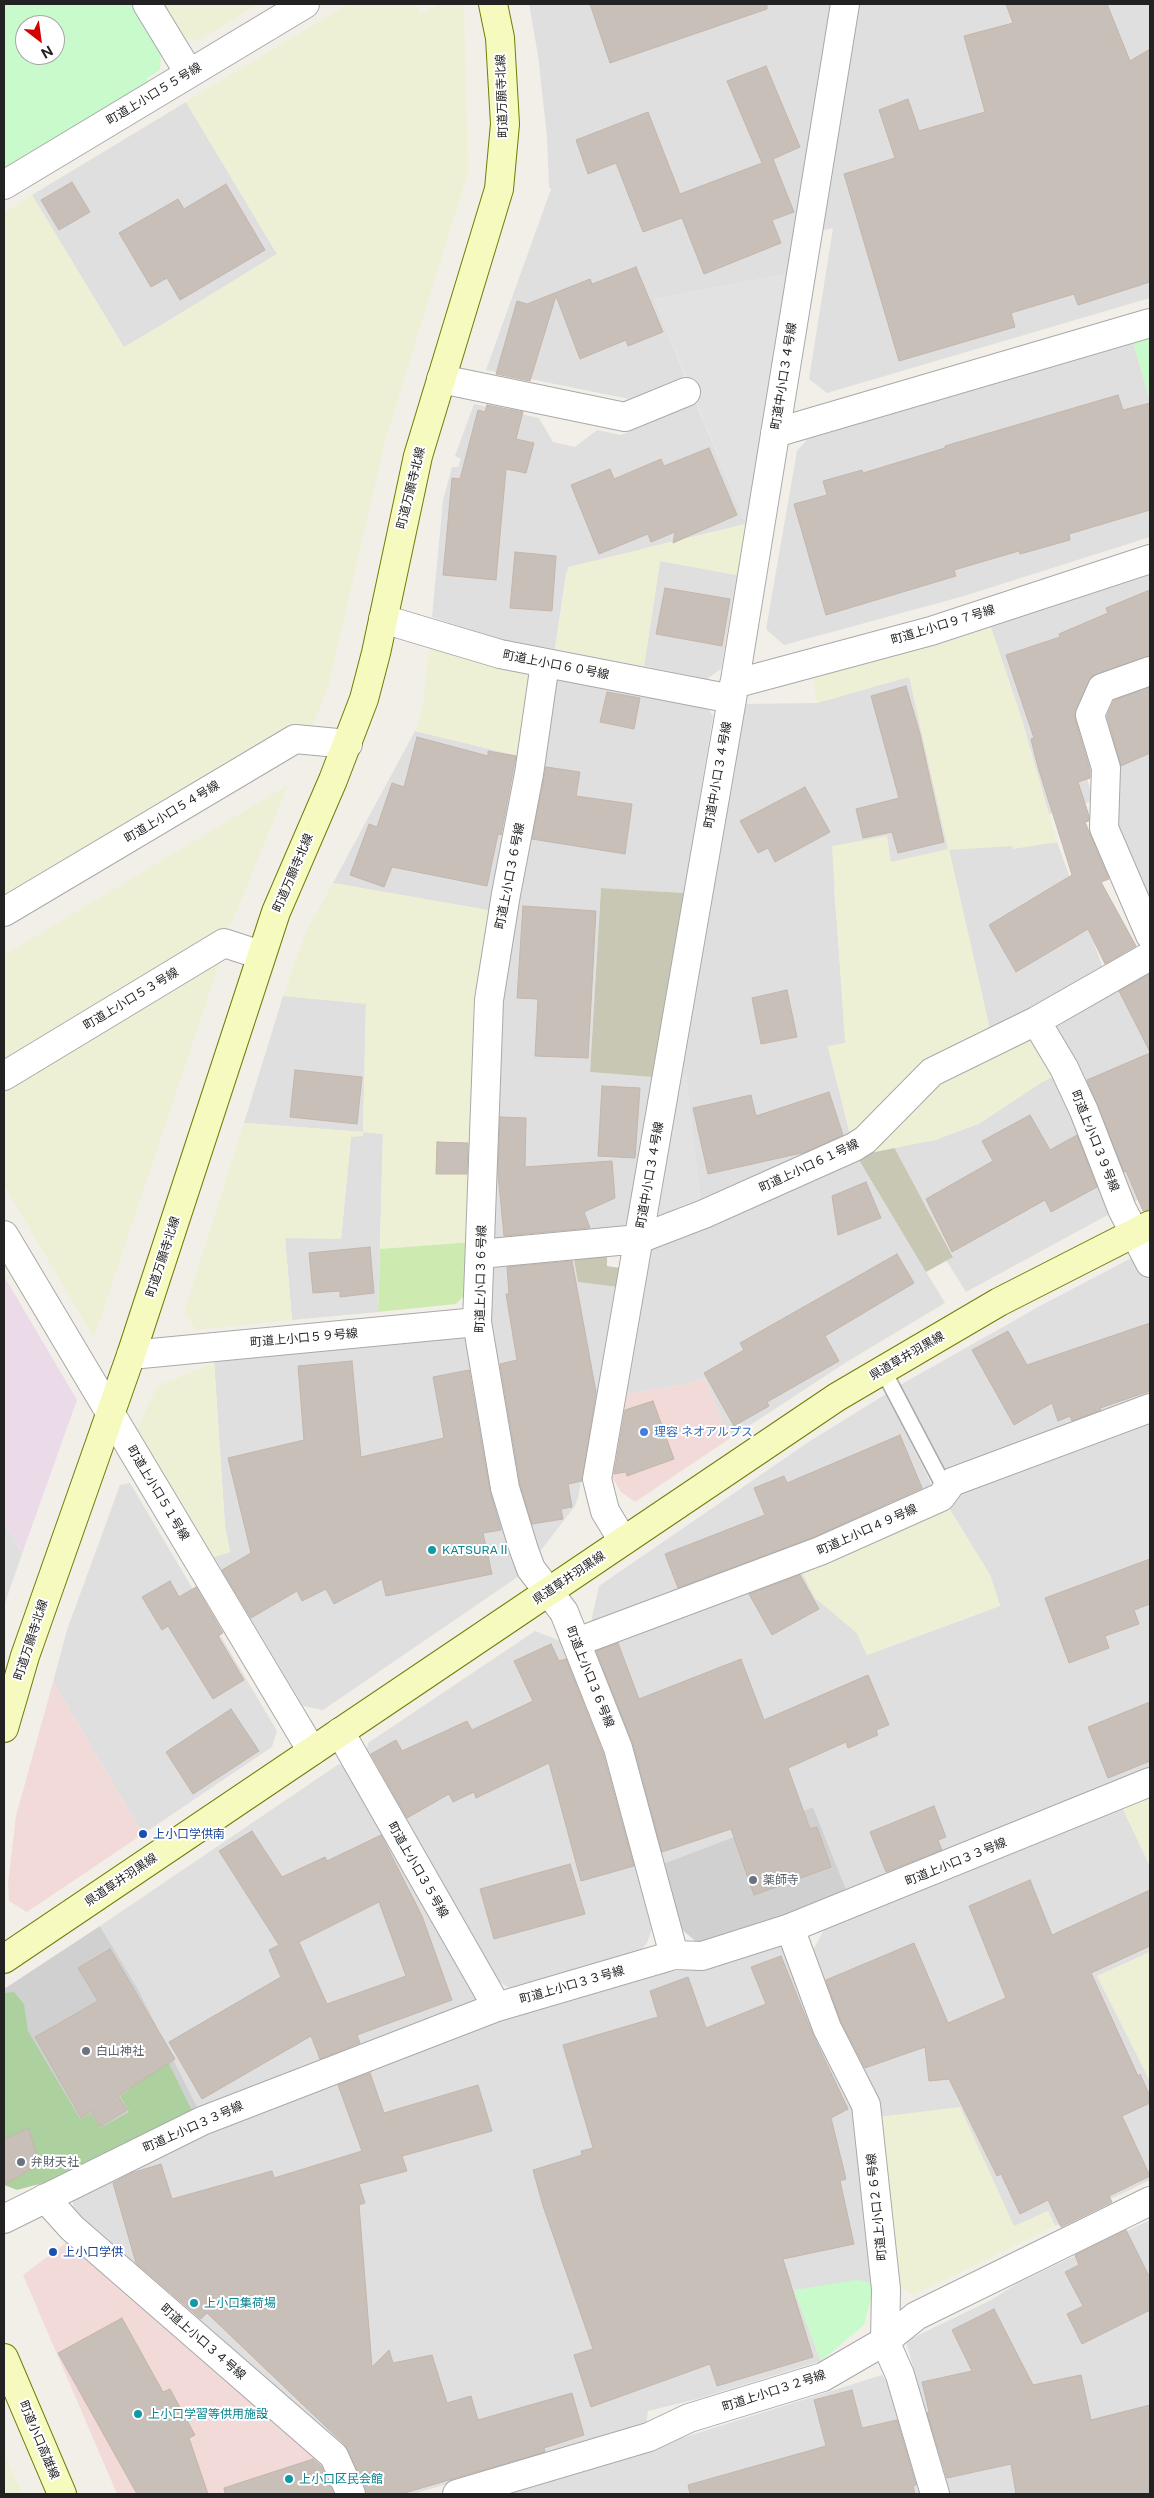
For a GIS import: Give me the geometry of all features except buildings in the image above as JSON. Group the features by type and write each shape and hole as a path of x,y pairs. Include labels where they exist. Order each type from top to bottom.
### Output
{"street":[{"path":"147,4 189,74"},
{"name":"町道上小口５５号線","path":"4,185 305,4"},
{"name":"町道万願寺北線","path":"4,1728 25,1656 131,1355 276,912 348,744 364,699 383,619 407,499 441,379 492,216 500,179 505,124 504,83 500,38 493,4"},
{"name":"町道中小口３４号線","path":"623,1541 605,1510 597,1480 733,692 805,236 844,4"},
{"path":"775,433 1150,323"},
{"path":"441,379 625,417 686,392"},
{"name":"町道上小口９７号線","path":"733,692 931,631 1150,559"},
{"name":"町道上小口６０号線","path":"383,619 500,654 545,663 733,692"},
{"name":"町道上小口３６号線","path":"545,663 529,774 506,894 489,1000 478,1322 505,1488 531,1569 547,1593 564,1612 618,1748 674,1956"},
{"path":"1150,671 1102,688 1090,715 1106,768 1104,828 1150,935"},
{"name":"町道上小口５４号線","path":"4,912 295,740 348,744"},
{"name":"町道上小口５３号線","path":"4,1076 224,943 261,955"},
{"name":"町道上小口６１号線","path":"480,1254 639,1239 704,1214 854,1147 864,1140 932,1072 1036,1020 1150,956"},
{"name":"町道上小口３９号線","path":"1036,1020 1064,1068 1084,1111 1122,1209 1142,1229 1150,1263"},
{"name":"県道草井羽黒線","path":"4,1959 837,1397 1000,1302 1142,1229"},
{"name":"町道上小口５１号線","path":"4,1235 312,1751"},
{"name":"町道上小口５９号線","path":"131,1355 478,1322"},
{"name":"町道上小口４９号線","path":"577,1642 820,1551 941,1497 952,1482 1150,1408"},
{"name":"町道上小口３５号線","path":"340,1732 498,2007"},
{"name":"町道上小口３３号線","path":"4,2218 202,2121 498,2007 674,1956 702,1956 790,1928 1150,1782"},
{"name":"町道上小口２６号線","path":"790,1928 827,2028 866,2105 886,2289 885,2341 900,2375 935,2494"},
{"name":"町道上小口３４号線","path":"45,2198 72,2228 334,2456 351,2494"},
{"name":"町道上小口３２号線","path":"457,2494 649,2437 689,2418 823,2377 885,2341 916,2316 1150,2201"},
{"name":"町道小口高雄線","path":"4,2358 62,2494"}],"lane":[{"path":"883,1370 946,1490"}],"shaded area":[{"path":"164,4 258,4 198,41 184,38"},
{"path":"348,4 415,4 421,14 439,4 464,4 468,172 386,438 328,687 312,728 4,898 4,213 32,195 124,347 175,317 277,254 186,102"},
{"path":"529,4 833,4 788,274 654,299 685,376 629,399 486,370 551,189 549,187 547,137 538,55"},
{"path":"858,4 1150,4 1150,298 827,393 809,379 833,228 820,231"},
{"path":"186,102 277,254 124,348 32,195"},
{"path":"788,274 746,524 654,299"},
{"path":"1133,342 1150,400 1150,537 964,596 784,645 766,629 797,451 811,435 852,425"},
{"path":"696,403 746,524 646,548 566,573 555,649 503,641 432,617 443,500 452,467 458,467 461,459 455,456 474,404 539,418 553,442 575,447 597,430 621,435"},
{"path":"746,524 737,575 660,561 644,666 555,649 568,567"},
{"path":"660,561 737,575 721,669 707,679 644,666"},
{"path":"1150,573 1150,659 1081,683 1075,705 1092,766 1085,770 1093,801 1049,814 1021,717 990,625"},
{"path":"990,625 1021,717 1057,842 1013,849 1012,846 949,850 990,1030 850,1134 828,1046 845,1043 832,846 887,836 891,862 948,849 909,677 817,703 813,678"},
{"path":"430,642 534,675 523,757 415,731 422,712"},
{"path":"561,675 703,702 713,716 684,893 601,888 590,1072 652,1077 627,1232 489,1243 497,1000 550,684"},
{"path":"909,676 1013,848 1057,842 1103,968 990,1030 949,850 834,887 846,1043 828,1047 850,1134 700,1199 686,1074 678,1075 741,704 817,703"},
{"path":"1150,685 1150,898 1116,822 1103,716 1111,698"},
{"path":"415,731 523,757 493,911 333,883"},
{"path":"288,785 231,925 4,1062 4,955"},
{"path":"333,883 493,911 473,1242 380,1249 383,1134 363,1132 366,1004 283,996 305,934"},
{"path":"601,888 684,893 652,1077 590,1072"},
{"path":"223,953 94,1338 4,1185 4,1085"},
{"path":"1150,969 1150,1195 1128,1204 1071,1058 1056,1027"},
{"path":"283,996 366,1003 363,1132 244,1123"},
{"path":"1034,1037 1058,1074 1042,1082 980,1123 935,1140 870,1153 938,1079"},
{"path":"686,1073 700,1199 655,1217 678,1075"},
{"path":"1058,1074 1115,1211 966,1292 946,1260 953,1256 894,1147 935,1140 980,1123 1042,1082"},
{"path":"244,1123 363,1132 363,1136 351,1137 341,1239 285,1238 292,1320 196,1330 184,1312"},
{"path":"363,1132 383,1134 378,1312 292,1320 285,1238 341,1238 351,1137"},
{"path":"894,1147 953,1257 926,1272 859,1160 870,1153"},
{"path":"859,1160 945,1303 845,1363 729,1439 705,1378 687,1384 625,1394 650,1247"},
{"path":"607,1252 607,1266 620,1268 617,1287 578,1282 573,1254"},
{"path":"573,1254 578,1282 617,1287 578,1498 575,1506 535,1558 513,1484 488,1318 488,1278 493,1266"},
{"path":"1137,1255 1150,1278 1150,1405 947,1477 900,1385 1040,1306"},
{"path":"4,1276 77,1400 22,1554 4,1522"},
{"path":"461,1336 470,1342 522,1574 323,1710 303,1706 214,1557 230,1552 225,1526 214,1360"},
{"path":"214,1363 225,1526 230,1552 214,1557 137,1429 157,1386"},
{"path":"705,1378 729,1439 635,1502 621,1492 608,1471 625,1394 687,1384"},
{"path":"886,1394 937,1495 591,1622 599,1586 810,1441"},
{"path":"1150,1412 1150,1768 848,1894 813,1807 660,1865 589,1646 798,1564 841,1618 857,1633 867,1655 1000,1606 990,1575 944,1500"},
{"path":"130,1483 277,1731 272,1747 143,1834 53,1682 67,1630 120,1485"},
{"path":"944,1500 990,1575 1000,1605 867,1655 857,1633 815,1598 798,1564"},
{"path":"4,1522 22,1554 4,1606"},
{"path":"535,1631 563,1642 604,1742 653,1926 647,1943 638,1953 513,1990 492,1978 365,1757 368,1743"},
{"path":"53,1682 143,1834 27,1912 9,1901 8,1884 16,1816"},
{"path":"339,1764 349,1767 481,2001 199,2111 139,1991 100,1926"},
{"path":"1150,1793 1150,1866 1121,1805"},
{"path":"1121,1805 1150,1866 1150,1952 1098,1976 1150,2081 1150,2180 1055,2226 1048,2211 1014,2227 991,2180 879,2117 832,2009 812,1952 825,1928"},
{"name":"薬師寺","path":"813,1807 848,1894 700,1945 678,1926 660,1865"},
{"name":"白山神社","path":"100,1926 139,1991 199,2111 46,2184 30,2126 4,2137 4,1989"},
{"path":"773,1943 784,1949 854,2108 875,2283 794,2290 821,2361 697,2399 648,2411 646,2425 413,2494 371,2494 357,2454 306,2415 73,2214 73,2195 205,2131 513,2012 661,1972 692,1970"},
{"path":"1150,1952 1150,2081 1097,1976"},
{"path":"960,2107 1014,2226 1048,2211 1055,2226 913,2295 898,2286 879,2117"},
{"path":"1150,2220 1150,2494 947,2494 906,2341 991,2300 1018,2283"},
{"path":"71,2239 323,2461 339,2494 117,2494 23,2275"},
{"path":"882,2375 891,2388 922,2494 504,2494"},
{"path":"4,2453 22,2494 4,2494"}],"green space":[{"path":"4,4 133,4 161,50 160,70 147,78 149,83 4,170"},
{"path":"1150,336 1150,400 1133,342"},
{"path":"473,1242 466,1294 456,1304 378,1312 380,1249"},
{"path":"14,1992 24,2004 28,2031 80,2119 91,2113 100,2128 129,2112 120,2096 130,2089 115,2063 139,2002 192,2111 47,2182 17,2190 4,2185 4,1993"},
{"path":"857,2280 875,2283 864,2325 821,2361 794,2290"}],"place":[{"name":"理容 ネオアルプス","path":"644,1432"},
{"name":"KATSURAⅡ","path":"432,1550"},
{"name":"上小口学供南","path":"143,1834"},
{"name":"薬師寺","path":"753,1880"},
{"name":"白山神社","path":"86,2051"},
{"name":"弁財天社","path":"21,2162"},
{"name":"上小口学供","path":"53,2252"},
{"name":"上小口集荷場","path":"194,2303"},
{"name":"上小口学習等供用施設","path":"138,2414"},
{"name":"上小口区民会館","path":"289,2479"}]}
